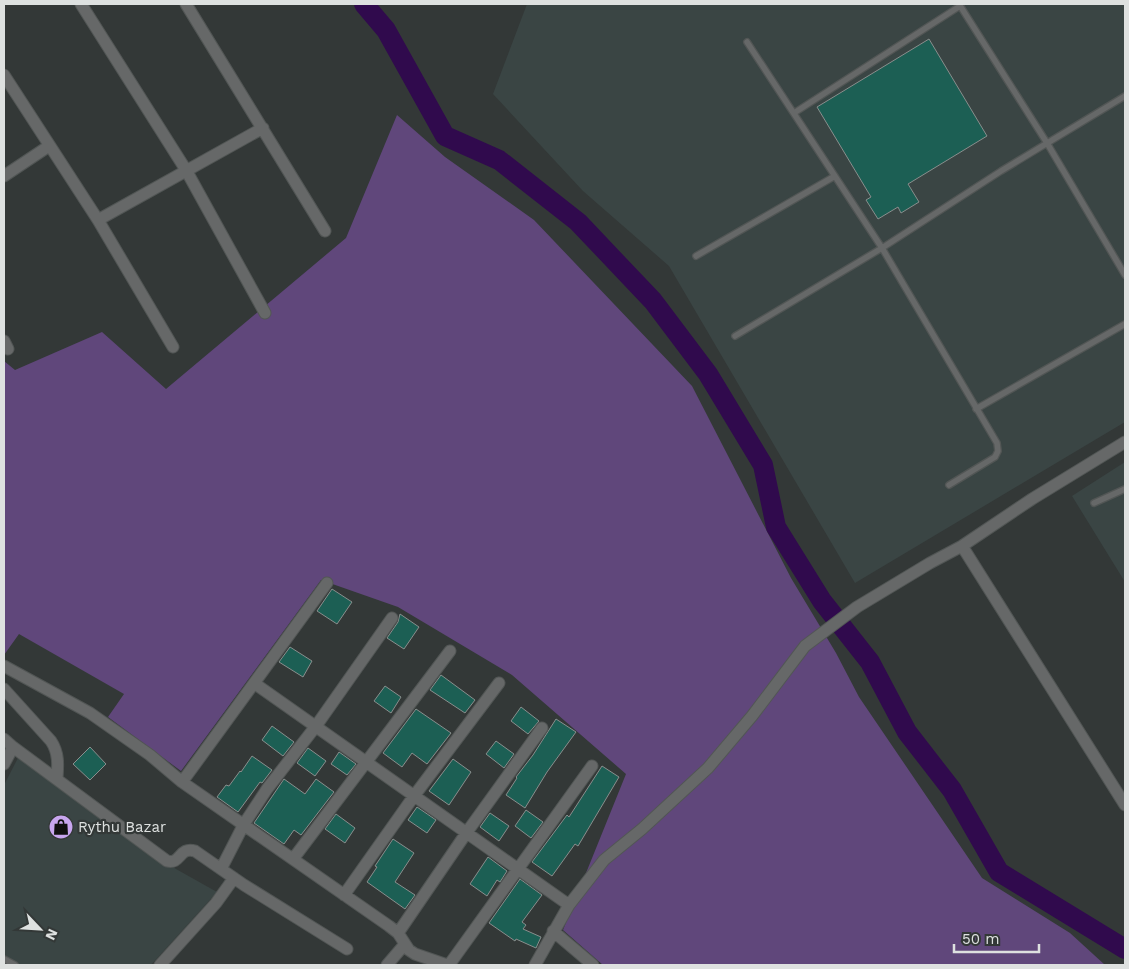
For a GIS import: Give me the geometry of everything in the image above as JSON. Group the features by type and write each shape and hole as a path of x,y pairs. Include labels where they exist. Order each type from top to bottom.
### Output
{"street":[{"path":"81,4 186,170 265,313"},
{"path":"186,4 325,231"},
{"path":"4,75 98,220 173,347"},
{"path":"98,220 262,128"},
{"path":"4,176 49,146"},
{"path":"535,965 569,905 604,860 642,829 708,768 752,716 805,646 857,607 962,546 1032,499 1125,442"},
{"path":"962,546 1125,804"},
{"path":"182,782 327,583"},
{"path":"222,869 244,824 275,778 316,726 392,618"},
{"path":"292,859 450,651"},
{"path":"4,666 86,710 150,755 182,782 398,932 409,950 415,954 448,965 592,766"},
{"path":"254,683 569,905"},
{"path":"344,895 414,796 498,683"},
{"path":"4,689 52,741 56,748 58,762 57,779"},
{"path":"398,932 466,832 542,728"},
{"path":"4,739 166,861 176,860 184,851 189,849 195,851 291,915 348,949"},
{"path":"4,764 13,747"},
{"path":"160,965 216,903 234,878"},
{"path":"553,931 593,965"},
{"path":"387,965 405,944"}],"lane":[{"path":"794,113 959,5 1047,143 1125,276"},
{"path":"747,42 882,248 997,443 998,451 995,457 949,485"},
{"path":"735,336 882,248 1047,143 1125,96"},
{"path":"696,256 835,176"},
{"path":"976,408 1125,324"},
{"path":"1094,504 1125,489"},
{"path":"4,959 15,965"}],"shaded area":[{"path":"527,4 1125,4 1125,422 855,583 669,266 583,191 493,94"},
{"path":"397,115 445,157 534,220 692,386 791,578 836,653 859,697 982,878 1070,933 1105,965 603,965 563,930 626,774 512,675 398,607 321,580 181,771 108,717 124,694 19,634 4,655 4,361 15,370 102,332 166,389 346,238"},
{"path":"1125,462 1125,582 1072,496"},
{"name":"Rythu Bazar","path":"19,756 176,869 217,892 151,965 4,965 4,785"}],"building":[{"path":"929,39 987,136 908,184 919,202 901,213 898,207 878,219 866,200 871,197 817,107"},
{"path":"332,589 352,602 337,624 317,611"},
{"path":"400,614 419,627 404,649 387,638 398,622"},
{"path":"290,647 312,661 303,677 279,662"},
{"path":"441,675 475,700 465,713 430,690"},
{"path":"385,686 401,697 391,713 374,701"},
{"path":"521,707 539,721 528,734 511,721"},
{"path":"416,709 451,733 427,764 412,753 402,767 383,753"},
{"path":"556,719 576,732 547,772 525,808 506,795 516,777 533,755"},
{"path":"272,726 294,742 283,756 262,740"},
{"path":"496,741 514,754 504,768 486,754"},
{"path":"90,747 106,764 90,780 73,764"},
{"path":"308,748 326,761 315,776 297,763"},
{"path":"339,752 356,764 347,775 331,764"},
{"path":"252,756 272,770 262,783 260,782 238,812 217,797 226,785 229,786 241,772"},
{"path":"453,759 471,772 449,805 429,791"},
{"path":"602,766 619,777 578,846 575,844 552,876 532,862 567,815 569,817"},
{"path":"284,779 305,794 316,779 334,792 301,835 294,830 284,844 254,823"},
{"path":"417,807 436,820 427,833 408,820"},
{"path":"526,810 543,822 531,838 515,826"},
{"path":"490,813 509,826 499,841 480,827"},
{"path":"336,814 355,828 345,843 325,829"},
{"path":"393,839 414,853 395,882 415,895 405,909 367,882"},
{"path":"488,857 507,871 500,882 497,880 487,896 470,884"},
{"path":"520,879 542,895 522,922 526,925 523,929 541,937 536,948 516,939 515,941 489,923"}],"waterway":[{"path":"364,4 386,30 445,136 499,160 578,222 653,301 708,374 763,465 776,527 822,601 870,662 907,732 952,790 999,872 1125,949"}],"place":[{"name":"Rythu Bazar","path":"61,827"}]}
